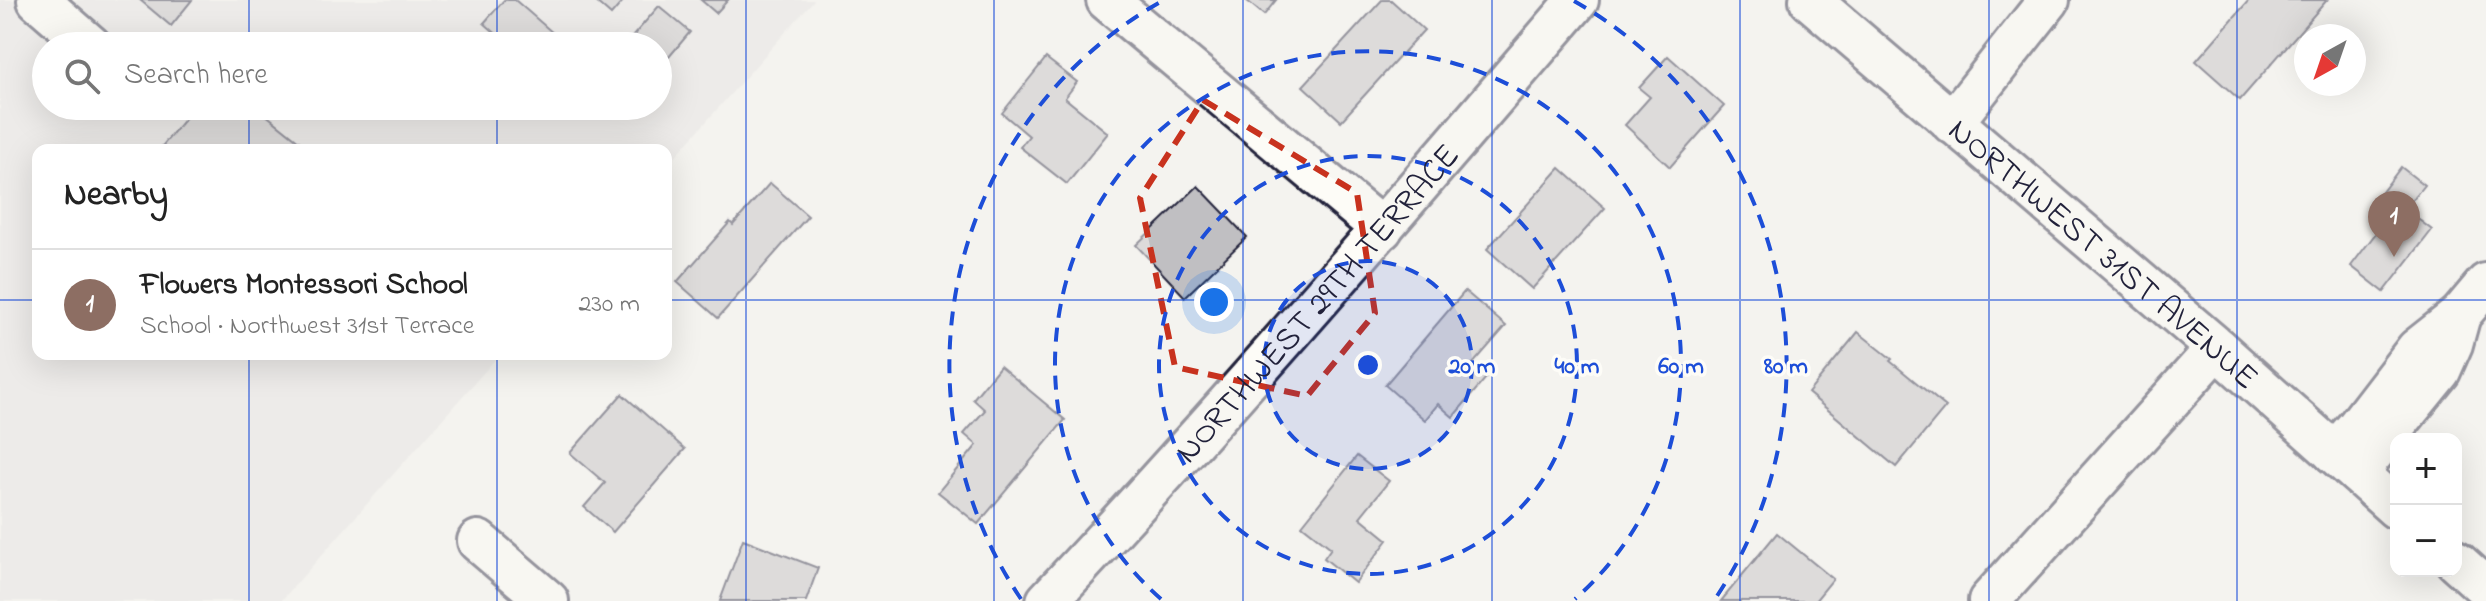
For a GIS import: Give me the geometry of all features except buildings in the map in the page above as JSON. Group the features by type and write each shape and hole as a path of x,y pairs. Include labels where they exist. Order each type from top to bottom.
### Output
{"street":[{"path":"38,0 75,32"},
{"path":"1107,0 1382,229"},
{"name":"NORTHWEST 29TH TERRACE","path":"1047,601 1382,229 1578,0"},
{"name":"NORTHWEST 31ST AVENUE","path":"1810,0 2217,348 2393,505"},
{"path":"1952,123 2049,0"},
{"path":"2345,463 2357,427 2417,349 2460,315 2486,284"},
{"path":"1989,601 2217,348"},
{"path":"478,541 548,601"},
{"path":"2462,566 2486,588"}],"highlighted area":[{"path":"1203,100 1357,193 1375,313 1307,396 1175,367 1140,198"}],"shaded area":[{"path":"0,0 814,0 672,160 672,144 32,144 32,360 495,360 281,601 0,601"}],"place":[{"name":"Flowers Montessori School","path":"2394,257"}]}
